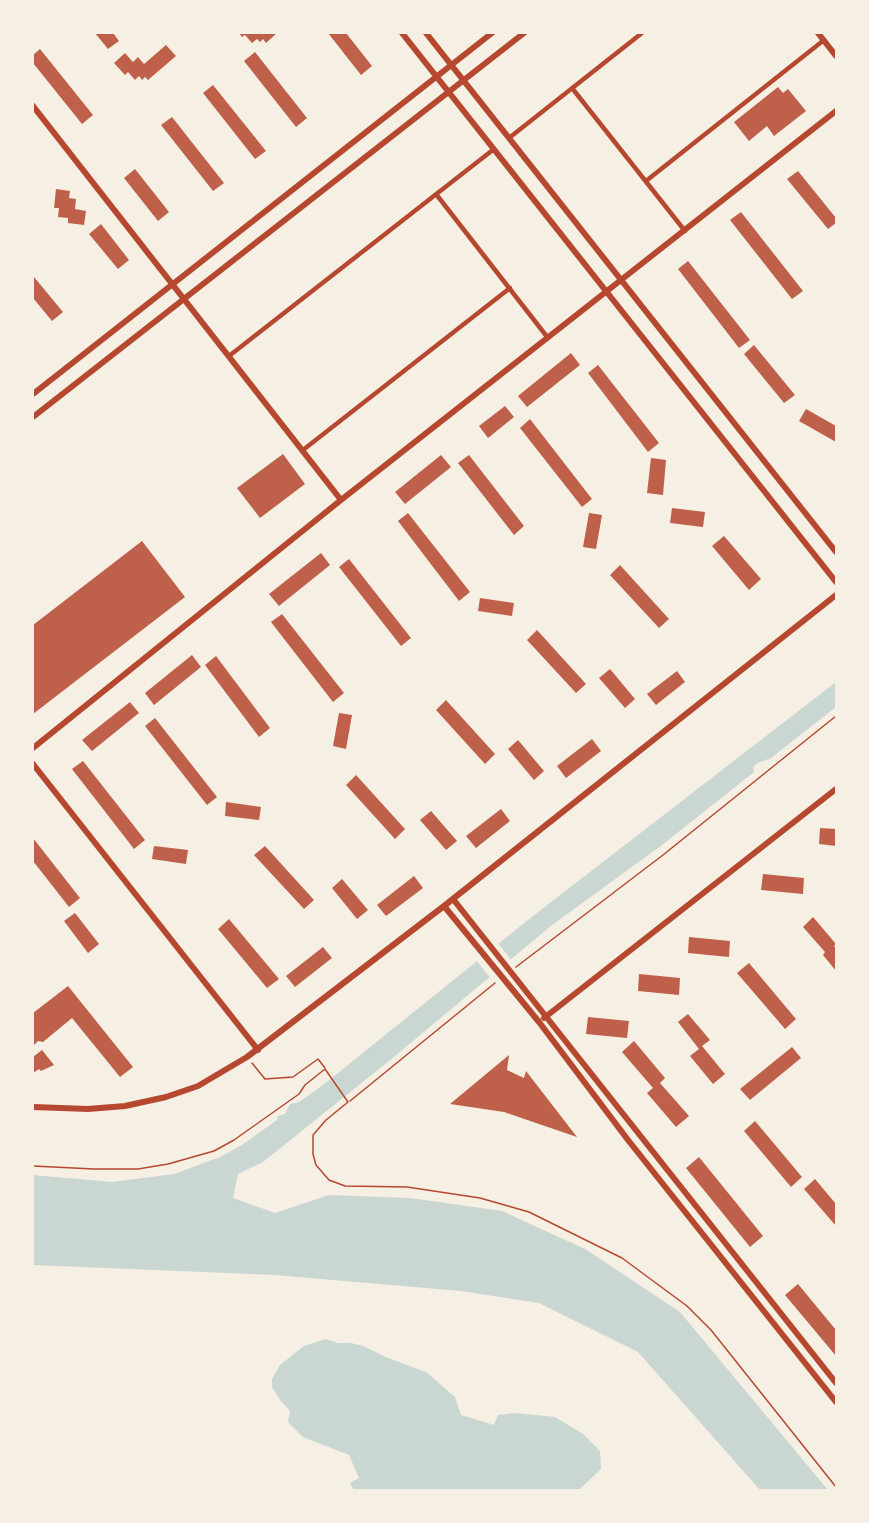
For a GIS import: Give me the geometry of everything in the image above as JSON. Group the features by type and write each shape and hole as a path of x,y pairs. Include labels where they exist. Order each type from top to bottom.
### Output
{"street":[{"path":"402,33 836,582"},
{"path":"426,33 836,552"},
{"path":"33,394 492,33"},
{"path":"33,417 524,33"},
{"path":"509,138 642,33"},
{"path":"818,33 836,56"},
{"path":"646,181 824,40"},
{"path":"573,88 685,231"},
{"path":"33,106 341,500"},
{"path":"33,748 341,500 836,111"},
{"path":"229,356 494,149"},
{"path":"436,194 548,338"},
{"path":"303,450 510,288"},
{"path":"33,1107 87,1109 125,1106 166,1097 198,1086 258,1050 453,899 836,595"},
{"path":"33,764 258,1050"},
{"path":"539,1022 836,789"},
{"path":"453,899 836,1383"},
{"path":"444,906 539,1022 628,1140 836,1402"}],"path":[{"path":"508,973 663,855 836,716"},
{"path":"499,980 326,1120 313,1135 313,1154 316,1166 329,1179 345,1186 407,1187 490,1201 529,1212 622,1258 687,1306 711,1330 836,1487"},
{"path":"247,1057 266,1079 293,1077 318,1059 348,1102"},
{"path":"33,1166 94,1169 138,1168 168,1164 214,1151 234,1140 299,1094 305,1085 326,1069"}],"shaded area":[{"path":"836,682 836,707 771,758 758,763 753,767 754,772 662,845 552,925 389,1061 263,1162 238,1174 233,1198 275,1213 329,1195 410,1198 502,1211 585,1249 680,1312 828,1490 760,1490 638,1352 539,1303 461,1291 275,1275 33,1265 33,1175 112,1182 174,1174 220,1157 242,1145 277,1120 278,1116 285,1114 290,1104 299,1102 323,1085 533,916"},
{"path":"326,1339 363,1346 426,1372 455,1397 461,1415 494,1425 498,1415 515,1413 555,1417 583,1434 600,1451 601,1469 579,1490 354,1490 350,1483 359,1478 349,1455 303,1437 288,1422 290,1411 272,1387 272,1379 280,1365 304,1346"}],"pier":[{"path":"497,942 513,962 491,979 476,960"}],"building":[{"path":"95,33 113,33 119,41 108,49"},
{"path":"239,33 277,33 266,43 263,39 260,42 257,39 252,43 245,35 242,37"},
{"path":"328,33 346,33 372,66 361,75"},
{"path":"166,45 176,56 148,80 145,77 142,80 139,76 135,80 128,72 125,75 114,63 125,53 133,62 138,57 144,64"},
{"path":"40,49 93,115 82,124 33,63 33,55"},
{"path":"255,52 307,118 296,127 244,61"},
{"path":"213,85 266,151 255,159 203,93"},
{"path":"778,87 783,93 788,89 806,111 774,136 767,126 749,141 734,122"},
{"path":"172,117 224,183 213,191 161,125"},
{"path":"135,169 169,212 158,221 124,178"},
{"path":"798,171 836,218 836,223 828,229 787,179"},
{"path":"56,189 70,191 69,198 76,199 75,209 86,211 84,225 68,223 68,218 58,217 59,208 54,208"},
{"path":"741,212 803,291 792,299 730,220"},
{"path":"101,224 129,260 118,269 89,234"},
{"path":"688,261 750,340 739,348 678,269"},
{"path":"34,277 63,312 52,321 33,298"},
{"path":"754,345 795,395 784,403 744,354"},
{"path":"571,353 580,365 527,407 518,396"},
{"path":"598,365 659,443 648,452 588,373"},
{"path":"505,406 514,417 488,438 479,426"},
{"path":"806,409 836,426 836,442 799,421"},
{"path":"530,419 592,499 582,507 520,428"},
{"path":"283,454 305,484 260,518 237,488"},
{"path":"441,455 451,467 405,504 395,492"},
{"path":"469,455 524,526 514,535 458,463"},
{"path":"651,458 666,460 663,495 647,493"},
{"path":"672,508 705,512 703,527 670,523"},
{"path":"408,513 470,592 459,601 398,521"},
{"path":"589,513 602,515 596,549 583,547"},
{"path":"724,536 761,579 749,590 712,546"},
{"path":"142,541 185,597 33,714 33,625"},
{"path":"321,553 330,565 279,606 269,594"},
{"path":"349,559 411,638 401,646 339,567"},
{"path":"620,565 669,619 659,628 610,575"},
{"path":"480,598 514,603 512,616 478,611"},
{"path":"282,614 344,693 333,702 271,622"},
{"path":"537,630 586,684 576,693 527,640"},
{"path":"192,655 201,667 154,705 145,693"},
{"path":"216,656 270,728 259,737 205,665"},
{"path":"610,669 635,699 625,708 599,678"},
{"path":"677,671 685,682 656,705 647,694"},
{"path":"446,700 495,754 485,764 436,710"},
{"path":"130,702 139,713 92,751 82,740"},
{"path":"339,713 352,715 346,749 333,746"},
{"path":"155,718 217,797 207,805 145,726"},
{"path":"592,739 601,751 566,778 557,766"},
{"path":"518,740 544,771 534,780 508,749"},
{"path":"83,761 145,840 134,849 72,769"},
{"path":"356,775 405,829 395,839 346,785"},
{"path":"226,802 261,807 259,820 225,816"},
{"path":"501,809 510,821 476,848 466,836"},
{"path":"431,811 457,841 446,850 420,820"},
{"path":"820,828 836,829 836,846 819,844"},
{"path":"33,838 80,898 69,907 33,861"},
{"path":"154,846 188,850 186,864 152,859"},
{"path":"265,846 314,900 304,909 254,855"},
{"path":"763,874 804,878 803,894 761,890"},
{"path":"414,876 423,888 386,916 377,905"},
{"path":"342,879 368,910 357,919 332,888"},
{"path":"75,913 99,944 88,953 64,921"},
{"path":"813,917 836,944 834,946 836,948 836,971 823,955 825,952 803,927"},
{"path":"229,919 279,979 267,988 218,929"},
{"path":"689,937 730,941 729,957 688,953"},
{"path":"323,947 332,958 295,987 286,976"},
{"path":"749,963 796,1019 785,1029 737,973"},
{"path":"639,974 680,978 679,995 638,991"},
{"path":"68,986 133,1067 120,1077 72,1018 43,1042 38,1041 33,1046 33,1013"},
{"path":"688,1014 710,1040 702,1046 725,1074 713,1084 690,1056 699,1049 678,1022"},
{"path":"588,1017 629,1021 627,1038 586,1034"},
{"path":"634,1041 665,1078 660,1083 689,1116 676,1127 647,1093 653,1088 622,1052"},
{"path":"792,1047 801,1058 750,1100 740,1089"},
{"path":"42,1050 54,1065 33,1073 33,1057"},
{"path":"509,1055 507,1070 524,1078 526,1071 577,1137 504,1112 450,1104"},
{"path":"755,1121 802,1177 791,1187 744,1131"},
{"path":"699,1157 763,1236 750,1247 686,1168"},
{"path":"815,1179 836,1204 836,1226 804,1189"},
{"path":"798,1284 836,1330 836,1356 785,1295"}]}
